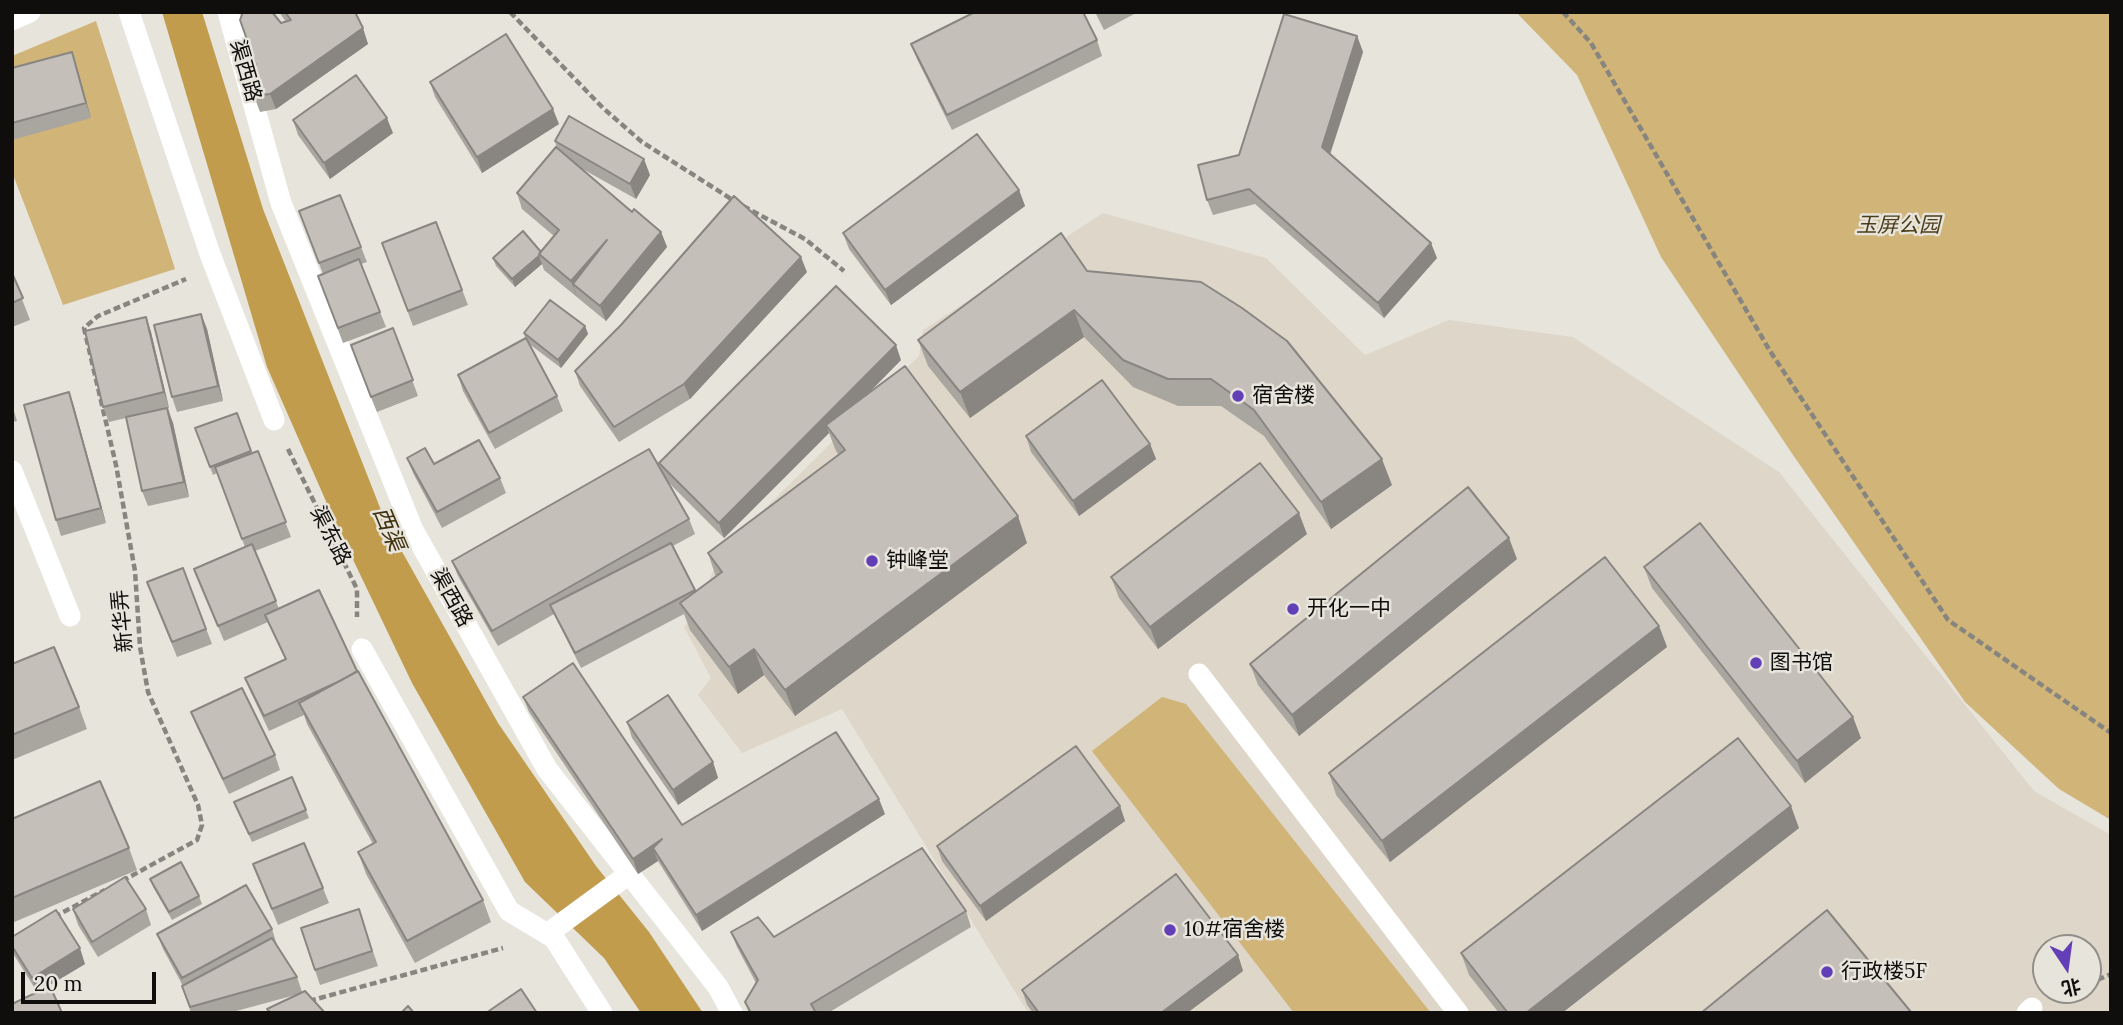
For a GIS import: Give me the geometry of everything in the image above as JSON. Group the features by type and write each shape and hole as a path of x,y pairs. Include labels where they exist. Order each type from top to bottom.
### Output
{"lane":[{"path":"12,20 30,12"},
{"path":"130,12 216,266 274,420"},
{"name":"渠西路","path":"228,12 281,203 413,530 547,769 718,988 732,1013"},
{"path":"12,471 70,616"},
{"path":"362,649 509,911 554,938 602,1013"},
{"path":"1199,674 1458,1013"},
{"path":"547,934 629,874"}],"path":[{"path":"510,12 603,108 642,142 733,201 804,239 844,271"},
{"path":"1563,12 1591,43 1770,351 1948,620 2111,733"},
{"name":"新华弄","path":"49,920 197,840 202,825 198,805 148,692 140,647 135,571 116,465 84,328 98,316 216,266"},
{"name":"渠东路","path":"274,420 321,522 357,589 356,614 362,649"},
{"path":"304,1002 547,934"}],"shaded area":[{"name":"开化一中","path":"1103,213 1266,258 1365,355 1449,320 1573,337 1779,472 2034,791 2111,835 2111,1013 1028,1013 842,709 742,753 698,695 711,678 684,627 712,591 710,578 722,551 919,356 923,330"}],"green space":[{"name":"玉屏公园","path":"1516,12 2111,12 2111,820 2059,789 1965,702 1793,455 1661,257 1577,75"},
{"path":"96,21 175,269 63,305 12,172 12,56"},
{"path":"1162,697 1186,704 1431,1013 1294,1013 1092,751"}],"water":[{"name":"西渠","path":"162,12 202,12 263,209 386,523 498,723 596,866 649,932 703,1013 641,1013 604,958 525,882 412,683 336,524 267,367"}],"building":[{"path":"243,12 272,12 281,23 291,20 285,12 355,12 363,28 270,94 254,96 248,74 256,65 240,20"},
{"path":"975,12 1083,12 1097,40 947,115 911,44"},
{"path":"1284,14 1357,36 1322,147 1431,243 1378,303 1249,189 1207,200 1198,165 1239,155"},
{"path":"506,34 553,109 477,157 430,82"},
{"path":"72,52 86,103 12,123 12,68"},
{"path":"356,75 387,118 324,163 293,120"},
{"path":"569,116 644,159 630,184 555,141"},
{"path":"977,134 1019,190 885,290 843,233"},
{"path":"556,147 632,212 634,209 661,232 600,306 573,284 607,240 571,281 539,254 559,230 517,193"},
{"path":"340,195 361,247 319,263 299,211"},
{"path":"734,196 801,257 684,384 614,427 575,371 621,325"},
{"path":"436,222 462,290 408,311 382,243"},
{"path":"523,231 541,252 512,279 493,258"},
{"name":"宿舍楼","path":"1061,233 1087,271 1201,282 1242,308 1287,341 1382,459 1321,502 1254,410 1211,379 1168,379 1123,360 1074,310 960,392 918,340"},
{"path":"359,259 380,312 338,328 318,276"},
{"path":"12,273 23,298 12,303"},
{"path":"836,286 896,345 719,523 659,463"},
{"path":"550,300 585,326 558,360 524,333"},
{"path":"201,314 218,386 172,397 154,325"},
{"path":"146,317 164,392 103,407 85,331"},
{"path":"393,328 413,380 371,397 351,345"},
{"path":"526,338 557,396 489,433 458,375"},
{"name":"钟峰堂","path":"905,366 1018,516 785,690 754,649 729,667 680,603 722,572 708,553 845,450 826,425"},
{"path":"1102,380 1150,444 1073,501 1026,436"},
{"path":"69,392 101,508 56,520 24,405"},
{"path":"167,408 184,482 142,491 126,417"},
{"path":"237,413 251,451 210,467 195,428"},
{"path":"479,440 500,478 437,512 407,458 425,448 434,464"},
{"path":"649,449 689,519 492,631 452,561"},
{"path":"258,451 286,522 242,539 215,467"},
{"path":"1260,463 1299,513 1150,627 1111,577"},
{"path":"1468,487 1509,538 1292,715 1250,664"},
{"name":"图书馆","path":"1700,523 1853,717 1797,761 1644,567"},
{"path":"671,543 695,590 575,653 550,605"},
{"path":"252,544 276,601 218,626 194,569"},
{"path":"1605,557 1659,626 1382,841 1329,773"},
{"path":"183,568 206,629 172,642 147,582"},
{"path":"319,590 357,671 264,716 245,678 286,659 265,615"},
{"path":"54,647 79,707 12,735 12,664"},
{"path":"573,663 682,825 836,732 879,799 696,915 653,848 662,839 633,859 523,697"},
{"path":"358,671 483,900 407,941 358,852 376,842 299,703"},
{"path":"242,688 275,755 223,779 191,712"},
{"path":"668,695 713,762 673,790 627,722"},
{"path":"1738,738 1791,806 1526,1013 1508,1013 1461,953"},
{"path":"1076,746 1120,806 980,906 937,846"},
{"path":"292,777 306,810 249,834 234,802"},
{"path":"100,781 129,848 12,898 12,819"},
{"path":"304,843 323,888 272,909 253,864"},
{"path":"922,848 966,911 811,1004 816,1013 751,1013 745,1002 758,980 731,932 758,917 774,937"},
{"path":"181,862 199,896 169,912 150,879"},
{"name":"10#宿舍楼","path":"1176,874 1238,955 1161,1013 1039,1013 1022,990"},
{"path":"125,877 146,909 92,942 73,909"},
{"path":"246,885 272,929 182,978 157,934"},
{"path":"359,909 372,951 315,970 301,928"},
{"path":"56,910 80,948 32,978 12,946 12,937"},
{"name":"行政楼5F","path":"1827,910 1911,1012 1701,1013"},
{"path":"272,938 297,977 190,1007 182,986"},
{"path":"50,986 62,1013 12,1013 12,1004"},
{"path":"521,989 537,1013 486,1013"},
{"path":"305,991 325,1013 271,1013 267,1009"},
{"path":"408,1006 414,1013 401,1013"}],"place":[{"name":"宿舍楼","path":"1238,396"},
{"name":"钟峰堂","path":"872,561"},
{"name":"开化一中","path":"1293,609"},
{"name":"图书馆","path":"1756,663"},
{"name":"10#宿舍楼","path":"1170,930"},
{"name":"行政楼5F","path":"1827,972"}]}
